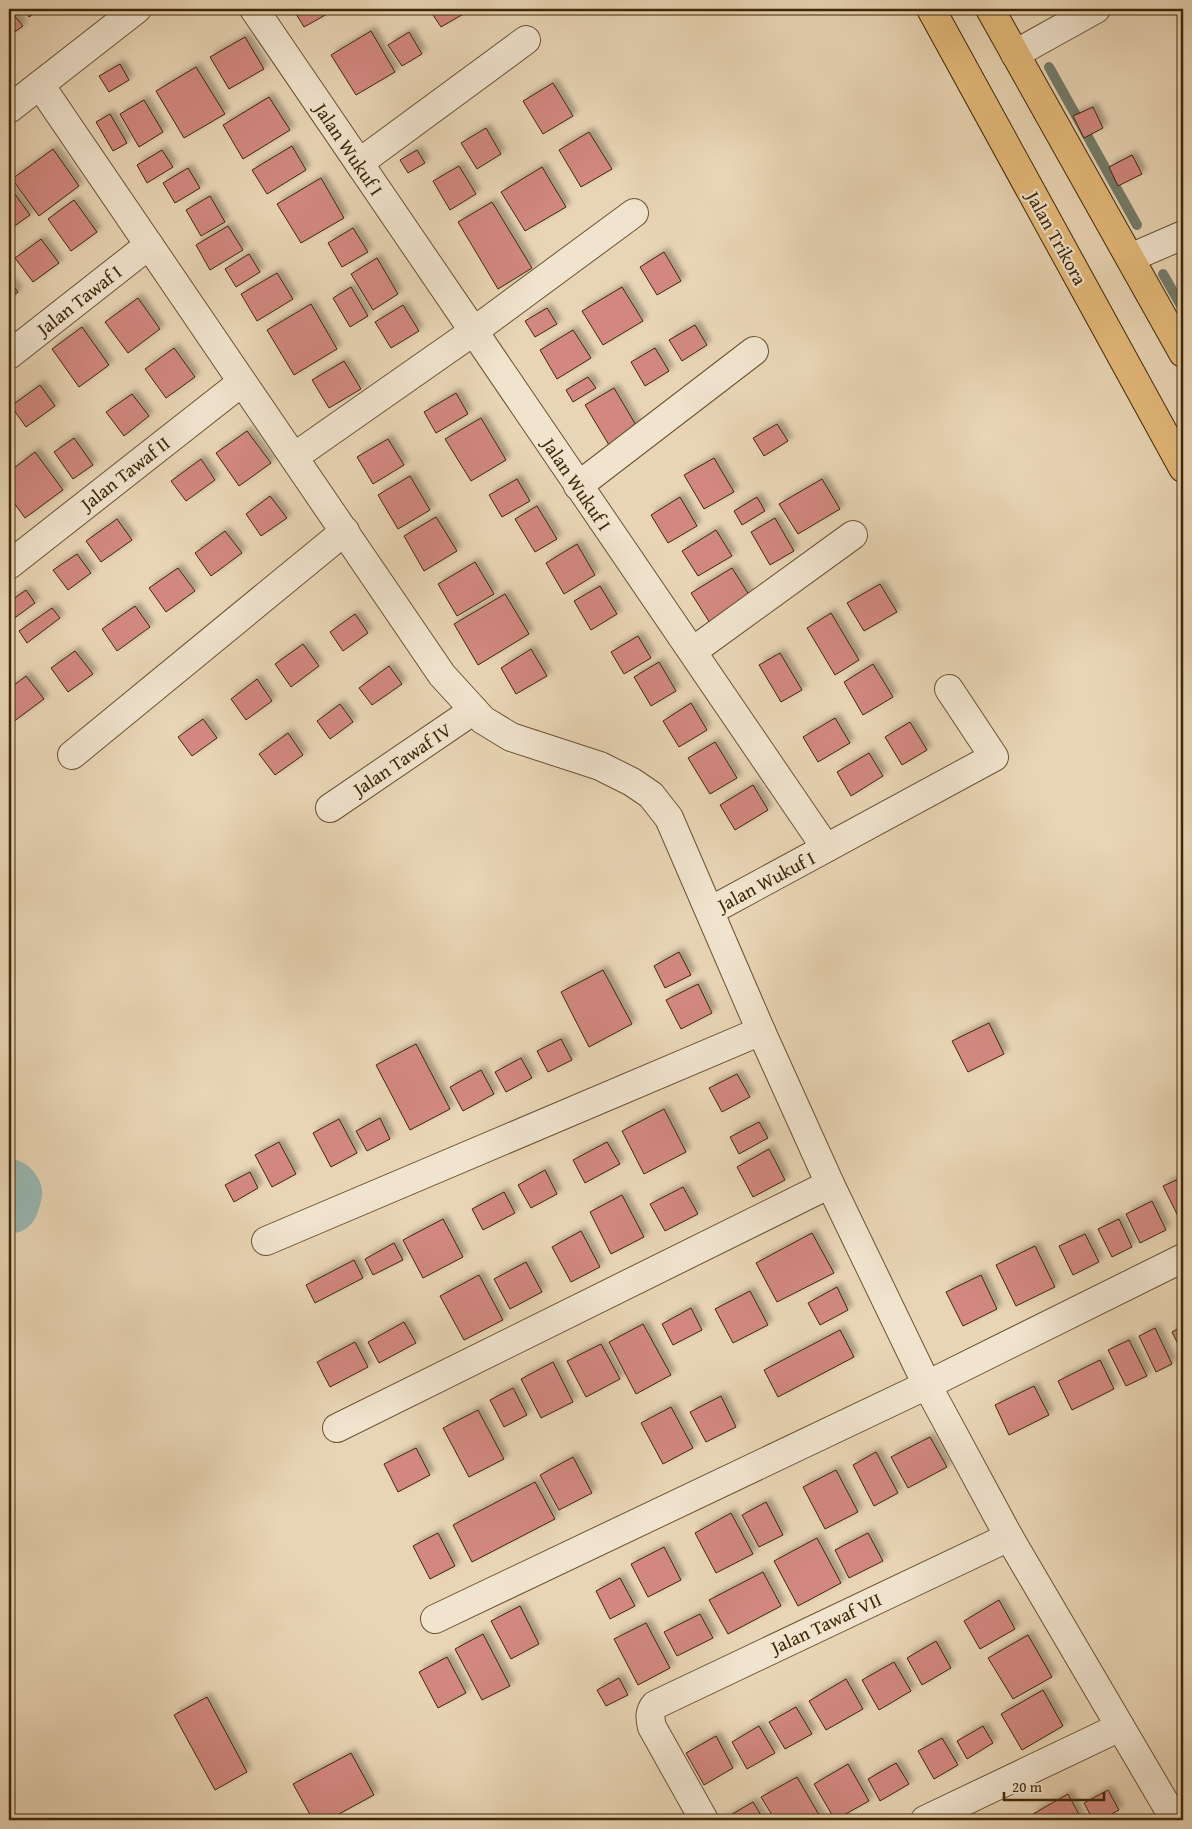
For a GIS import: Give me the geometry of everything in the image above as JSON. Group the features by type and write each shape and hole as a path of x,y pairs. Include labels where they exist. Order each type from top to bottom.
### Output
{"main road":[{"name":"Jalan Trikora","path":"931,9 1183,468"},
{"path":"990,9 1085,175 1183,353"}],"street":[{"path":"9,109 137,9"},
{"name":"Jalan Wukuf I","path":"254,9 826,848 710,911"},
{"path":"1015,54 1096,9"},
{"path":"360,163 526,40"},
{"path":"40,85 442,676 483,720 511,736 600,766 632,782 651,795 669,818 761,1031 830,1184 927,1385 1009,1537 1175,1820"},
{"path":"294,457 474,331 634,213"},
{"path":"1130,258 1183,235"},
{"name":"Jalan Tawaf I","path":"9,355 149,245"},
{"path":"578,486 754,351"},
{"name":"Jalan Tawaf II","path":"9,565 242,382"},
{"path":"72,755 345,531"},
{"path":"693,651 853,534"},
{"path":"826,848 994,757 949,690"},
{"name":"Jalan Tawaf IV","path":"330,808 474,710"},
{"path":"266,1240 761,1031"},
{"path":"337,1428 830,1184"},
{"path":"435,1619 927,1385 1183,1258"},
{"name":"Jalan Tawaf VII","path":"704,1820 652,1727 651,1710 659,1702 1009,1537"},
{"path":"925,1820 1120,1727"}],"building":[{"path":"9,9 23,26 9,36"},
{"path":"23,9 41,9 29,17"},
{"path":"293,9 336,9 304,27"},
{"path":"429,9 472,9 441,27"},
{"path":"371,31 395,72 356,95 331,55"},
{"path":"409,32 422,54 402,66 388,45"},
{"path":"245,37 264,69 229,89 210,57"},
{"path":"120,64 129,80 109,92 99,76"},
{"path":"196,67 225,114 184,138 156,91"},
{"path":"553,83 573,116 543,134 523,101"},
{"path":"269,97 290,130 243,159 223,125"},
{"path":"144,100 163,132 139,147 120,114"},
{"path":"1093,107 1103,128 1084,138 1073,116"},
{"path":"110,114 127,143 113,151 96,122"},
{"path":"486,128 501,154 477,169 461,143"},
{"path":"589,132 612,169 581,187 559,150"},
{"path":"292,146 306,170 267,194 252,170"},
{"path":"53,149 79,186 39,216 12,179"},
{"path":"162,150 173,167 147,183 137,165"},
{"path":"417,150 425,163 408,173 400,160"},
{"path":"1132,155 1142,174 1118,186 1109,167"},
{"path":"459,166 476,194 450,210 433,181"},
{"path":"542,167 566,207 525,231 501,192"},
{"path":"188,168 200,188 175,203 163,183"},
{"path":"321,178 344,218 301,243 277,204"},
{"path":"9,186 30,215 9,230"},
{"path":"210,196 225,222 201,236 186,210"},
{"path":"74,200 97,232 71,251 48,219"},
{"path":"492,202 532,268 498,289 458,222"},
{"path":"228,226 243,250 210,270 196,245"},
{"path":"353,228 368,252 342,267 328,243"},
{"path":"41,239 59,263 33,282 15,258"},
{"path":"664,252 681,281 657,295 640,267"},
{"path":"249,254 260,272 236,287 225,269"},
{"path":"377,258 398,294 373,310 351,274"},
{"path":"277,273 293,299 257,321 241,294"},
{"path":"9,280 18,292 9,299"},
{"path":"351,287 368,316 350,327 333,298"},
{"path":"622,287 643,321 603,345 582,311"},
{"path":"138,298 160,329 128,353 105,322"},
{"path":"311,304 337,349 294,375 267,330"},
{"path":"403,305 419,331 391,348 375,322"},
{"path":"547,308 557,324 535,337 525,321"},
{"path":"695,325 707,345 682,361 669,340"},
{"path":"82,327 109,365 79,387 52,349"},
{"path":"573,330 591,358 557,379 540,350"},
{"path":"174,348 195,377 166,398 145,369"},
{"path":"655,348 669,371 645,386 631,362"},
{"path":"344,361 361,389 329,408 312,380"},
{"path":"588,377 596,388 573,402 566,390"},
{"path":"40,385 55,406 26,427 11,406"},
{"path":"614,388 640,432 612,450 585,405"},
{"path":"456,393 468,414 436,433 424,412"},
{"path":"132,394 149,416 124,436 106,412"},
{"path":"481,418 506,460 471,481 445,439"},
{"path":"777,424 788,441 764,456 753,438"},
{"path":"247,431 271,463 239,486 216,453"},
{"path":"74,438 93,465 73,479 54,452"},
{"path":"388,439 404,465 373,484 357,457"},
{"path":"35,452 63,490 25,518 9,496 9,472"},
{"path":"714,458 734,492 704,509 684,475"},
{"path":"201,459 215,480 186,501 171,481"},
{"path":"410,476 430,510 398,529 378,495"},
{"path":"517,479 530,501 502,517 489,495"},
{"path":"822,479 840,509 798,534 779,504"},
{"path":"270,496 287,518 261,536 246,514"},
{"path":"680,497 697,526 668,543 651,515"},
{"path":"757,497 765,511 742,525 734,511"},
{"path":"537,506 557,539 535,552 515,519"},
{"path":"436,517 457,551 424,571 404,536"},
{"path":"775,518 794,551 770,565 751,532"},
{"path":"117,519 132,540 101,562 86,541"},
{"path":"716,530 732,556 698,576 682,551"},
{"path":"225,531 242,553 211,576 195,553"},
{"path":"577,544 595,575 564,594 546,563"},
{"path":"77,554 91,573 68,590 53,570"},
{"path":"475,562 494,594 457,616 438,584"},
{"path":"178,568 195,591 166,612 149,588"},
{"path":"732,568 751,598 710,623 691,593"},
{"path":"880,584 897,612 864,631 847,603"},
{"path":"600,586 617,614 591,630 574,601"},
{"path":"26,590 35,603 9,622 9,602"},
{"path":"505,594 529,634 478,665 454,624"},
{"path":"135,606 150,627 117,651 102,629"},
{"path":"52,608 60,618 27,643 19,631"},
{"path":"831,613 859,660 835,675 807,628"},
{"path":"355,614 368,633 343,651 330,632"},
{"path":"638,636 651,658 624,674 611,652"},
{"path":"303,644 319,666 291,687 275,664"},
{"path":"531,649 547,676 516,694 501,668"},
{"path":"75,651 93,674 68,692 51,668"},
{"path":"780,653 802,690 781,702 759,665"},
{"path":"659,662 676,691 651,706 634,677"},
{"path":"873,664 893,697 863,715 844,682"},
{"path":"389,666 402,684 372,705 359,688"},
{"path":"26,676 44,699 13,722 9,715 9,689"},
{"path":"257,679 272,701 246,720 231,699"},
{"path":"691,703 707,730 679,747 663,721"},
{"path":"340,704 353,722 330,739 317,721"},
{"path":"835,718 850,743 818,762 803,737"},
{"path":"203,719 217,738 192,756 178,737"},
{"path":"910,722 927,750 902,765 885,737"},
{"path":"288,733 303,755 275,775 259,754"},
{"path":"715,742 737,778 710,794 688,758"},
{"path":"869,753 883,776 851,796 837,772"},
{"path":"753,785 768,810 735,830 720,805"},
{"path":"679,952 691,975 665,988 654,966"},
{"path":"603,970 632,1024 589,1047 561,992"},
{"path":"698,984 712,1013 681,1029 666,1000"},
{"path":"989,1023 1004,1054 968,1072 952,1041"},
{"path":"561,1039 572,1060 548,1072 537,1051"},
{"path":"416,1044 450,1109 410,1130 376,1065"},
{"path":"521,1058 532,1078 506,1092 495,1072"},
{"path":"481,1070 494,1094 463,1111 450,1087"},
{"path":"737,1074 750,1097 722,1112 709,1088"},
{"path":"664,1109 686,1152 644,1174 622,1131"},
{"path":"380,1118 390,1139 367,1151 356,1131"},
{"path":"339,1119 357,1153 331,1167 313,1133"},
{"path":"759,1122 768,1138 739,1154 730,1137"},
{"path":"279,1142 296,1174 272,1187 255,1155"},
{"path":"607,1142 620,1164 585,1183 573,1160"},
{"path":"769,1149 785,1180 753,1197 737,1167"},
{"path":"545,1170 557,1194 531,1208 518,1185"},
{"path":"250,1172 258,1188 234,1202 225,1185"},
{"path":"1183,1177 1183,1221 1181,1222 1163,1186"},
{"path":"683,1187 698,1214 665,1231 650,1204"},
{"path":"504,1192 515,1213 483,1230 472,1209"},
{"path":"622,1195 644,1237 611,1254 590,1212"},
{"path":"1152,1201 1166,1230 1140,1243 1126,1214"},
{"path":"443,1219 463,1257 423,1278 403,1240"},
{"path":"1119,1219 1132,1247 1112,1257 1098,1229"},
{"path":"581,1231 600,1267 571,1282 552,1247"},
{"path":"812,1233 834,1273 777,1302 756,1263"},
{"path":"1085,1234 1099,1262 1073,1275 1059,1246"},
{"path":"394,1243 403,1260 373,1275 365,1259"},
{"path":"1035,1246 1055,1287 1016,1306 996,1265"},
{"path":"354,1260 363,1278 315,1303 306,1285"},
{"path":"526,1262 542,1292 510,1309 494,1279"},
{"path":"479,1275 503,1320 464,1340 440,1296"},
{"path":"981,1275 997,1309 963,1326 946,1292"},
{"path":"837,1287 848,1310 820,1325 808,1303"},
{"path":"750,1291 768,1325 733,1343 715,1309"},
{"path":"691,1308 702,1330 673,1345 662,1324"},
{"path":"404,1322 416,1343 379,1363 368,1342"},
{"path":"643,1324 671,1375 636,1394 609,1342"},
{"path":"1183,1326 1183,1354 1172,1332"},
{"path":"1155,1328 1172,1364 1156,1372 1139,1336"},
{"path":"840,1330 854,1357 778,1397 764,1370"},
{"path":"1129,1340 1147,1376 1126,1386 1108,1350"},
{"path":"355,1342 368,1367 330,1387 317,1362"},
{"path":"601,1344 620,1379 586,1397 567,1361"},
{"path":"1100,1360 1114,1389 1072,1410 1058,1381"},
{"path":"553,1362 573,1402 541,1418 521,1379"},
{"path":"1034,1386 1049,1415 1009,1435 995,1405"},
{"path":"513,1388 527,1415 504,1427 490,1400"},
{"path":"721,1396 736,1427 706,1442 690,1412"},
{"path":"671,1407 693,1448 663,1464 641,1423"},
{"path":"478,1410 504,1459 469,1477 443,1428"},
{"path":"930,1437 947,1467 908,1488 891,1457"},
{"path":"416,1448 430,1475 398,1492 384,1464"},
{"path":"876,1452 898,1493 874,1506 853,1465"},
{"path":"573,1457 592,1493 559,1510 540,1475"},
{"path":"836,1470 858,1512 825,1529 803,1487"},
{"path":"535,1482 555,1519 472,1562 453,1525"},
{"path":"766,1502 783,1535 759,1547 742,1515"},
{"path":"731,1513 753,1554 716,1573 695,1533"},
{"path":"438,1533 455,1566 430,1579 413,1546"},
{"path":"868,1533 883,1561 849,1578 835,1550"},
{"path":"817,1538 841,1583 798,1606 774,1561"},
{"path":"664,1547 681,1580 648,1597 631,1564"},
{"path":"763,1572 781,1606 728,1634 709,1600"},
{"path":"620,1578 635,1606 610,1619 596,1591"},
{"path":"999,1600 1015,1629 980,1649 964,1621"},
{"path":"520,1606 539,1644 511,1659 491,1621"},
{"path":"700,1614 713,1638 677,1656 664,1632"},
{"path":"646,1623 670,1668 638,1685 614,1639"},
{"path":"483,1634 510,1686 482,1700 455,1649"},
{"path":"1028,1635 1052,1677 1013,1699 988,1658"},
{"path":"936,1641 951,1668 922,1685 907,1658"},
{"path":"447,1657 466,1693 438,1708 419,1672"},
{"path":"894,1662 911,1691 879,1710 862,1680"},
{"path":"619,1678 628,1695 606,1706 597,1690"},
{"path":"846,1679 863,1709 826,1730 809,1701"},
{"path":"1043,1690 1063,1726 1022,1750 1001,1714"},
{"path":"207,1697 247,1772 215,1790 174,1715"},
{"path":"796,1707 812,1734 785,1749 769,1722"},
{"path":"759,1726 775,1753 747,1769 732,1742"},
{"path":"983,1726 993,1743 967,1759 957,1741"},
{"path":"716,1736 733,1768 704,1785 686,1753"},
{"path":"942,1738 958,1765 934,1779 918,1751"},
{"path":"351,1753 374,1795 328,1820 313,1820 293,1784"},
{"path":"896,1763 909,1784 880,1801 868,1779"},
{"path":"848,1764 869,1801 835,1820 814,1784"},
{"path":"797,1777 822,1820 775,1820 761,1797"},
{"path":"1108,1790 1119,1810 1101,1820 1093,1820 1084,1803"},
{"path":"1068,1794 1082,1820 1036,1820 1033,1814"},
{"path":"753,1802 764,1820 722,1820"}],"waterway":[{"path":"1049,67 1137,225"},
{"path":"1163,274 1183,309"},
{"path":"9,1189 12,1193 9,1204"}]}
